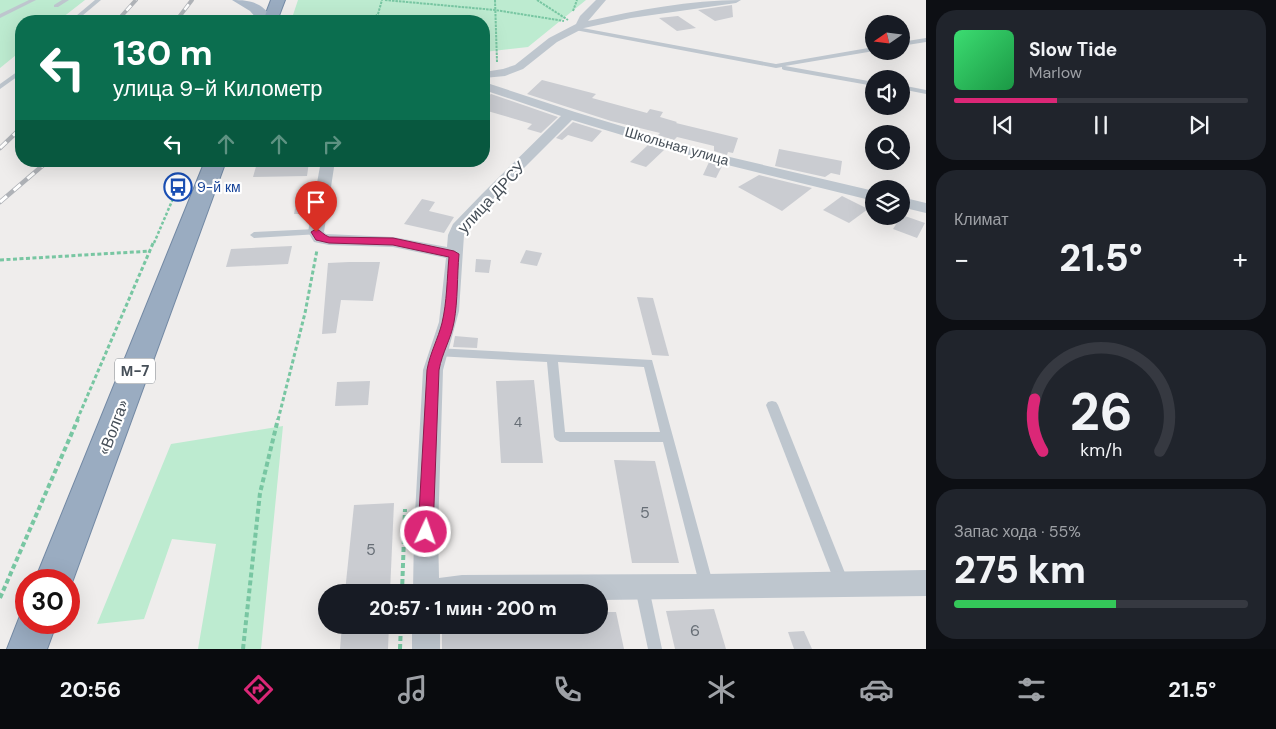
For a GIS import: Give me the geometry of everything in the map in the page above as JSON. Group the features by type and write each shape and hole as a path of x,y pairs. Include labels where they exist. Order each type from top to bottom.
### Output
{"highway":[{"path":"272,15 278,0"},
{"name":"«Волга»","path":"58,569 214,167"},
{"path":"27,649 33,634"}],"main road":[{"path":"239,0 255,8 263,15"}],"street":[{"path":"579,28 584,18 601,0"},
{"path":"490,79 497,73 518,66 553,40 579,28 631,16 736,0"},
{"name":"Школьная улица","path":"490,86 570,115 700,154 865,194"},
{"name":"улица ДРСУ","path":"426,584 426,522 433,370 436,352 444,339 448,321 456,235 459,228 570,115"},
{"path":"327,167 318,235 329,240 393,242 454,254"},
{"path":"910,204 926,208"},
{"path":"608,588 926,583"},
{"path":"426,634 426,649"}],"lane":[{"path":"0,16 34,0"},
{"path":"56,6 66,0"},
{"path":"80,15 98,0"},
{"path":"579,28 865,82"},
{"path":"910,43 926,40"},
{"path":"776,66 865,51"},
{"path":"0,87 15,76"},
{"path":"910,89 926,92"},
{"path":"254,235 318,235"},
{"path":"436,352 648,362 707,587"},
{"path":"552,358 560,438 668,437"},
{"path":"772,405 842,583"},
{"path":"642,588 655,649"}],"path":[{"path":"377,15 382,0"},
{"path":"385,0 495,10 570,21 536,0"},
{"path":"495,0 497,73"},
{"path":"0,598 181,180"},
{"path":"243,649 260,493 305,313 318,235"},
{"path":"0,260 150,251"},
{"path":"402,584 405,509"},
{"path":"400,649 401,634"}],"green space":[{"path":"0,0 85,0 66,15 15,15 15,56 0,68"},
{"path":"298,0 586,0 528,47 490,51 490,15 293,15"},
{"path":"283,426 261,649 198,649 216,544 172,539 144,619 97,624 171,444"}],"building":[{"path":"732,5 733,17 715,21 698,10"},
{"path":"678,16 696,28 677,31 659,18"},
{"path":"542,80 596,94 592,98 647,113 650,109 663,112 660,117 676,123 738,138 733,153 728,152 727,155 714,151 714,146 677,137 674,140 658,135 660,133 611,121 527,94"},
{"path":"490,95 558,117 541,133 527,129 532,124 490,112"},
{"path":"573,122 602,131 592,142 568,135 562,140 556,138"},
{"path":"648,145 664,150 646,167 630,162"},
{"path":"779,149 842,161 840,175 831,173 825,177 775,166"},
{"path":"709,162 722,166 716,178 703,175"},
{"path":"256,167 308,167 307,176 253,177"},
{"path":"759,175 812,188 782,211 738,187"},
{"path":"313,192 309,214 294,214 298,193"},
{"path":"842,196 865,208 865,211 849,223 823,210"},
{"path":"422,199 435,202 429,211 454,217 444,233 404,224"},
{"path":"910,218 925,223 917,238 893,229 896,225 910,225"},
{"path":"292,246 288,264 226,267 231,249"},
{"path":"526,250 542,253 537,266 520,263"},
{"path":"476,259 491,260 489,273 475,272"},
{"path":"380,262 373,301 341,300 336,333 322,334 328,263"},
{"path":"637,297 653,298 669,356 652,355"},
{"path":"455,336 478,338 477,348 453,347"},
{"path":"534,380 543,463 501,463 496,381"},
{"path":"370,381 368,405 335,406 337,382"},
{"path":"614,460 655,461 679,563 632,563"},
{"path":"394,503 390,584 346,584 354,505"},
{"path":"714,609 726,649 675,649 666,611"},
{"path":"608,612 616,612 624,649 442,649 442,634 608,634"},
{"path":"804,631 812,649 794,649 788,632"},
{"path":"341,634 389,634 388,649 340,649"}],"railway":[{"path":"122,15 136,0"},
{"path":"181,15 192,0"},
{"path":"0,148 15,134"},
{"path":"0,202 41,167"}],"place":[{"name":"9-й км","path":"178,187"}],"route":[{"path":"316,232 320,238 329,240 411,244 454,254 448,321 444,339 436,352 433,370 426,532"}]}
